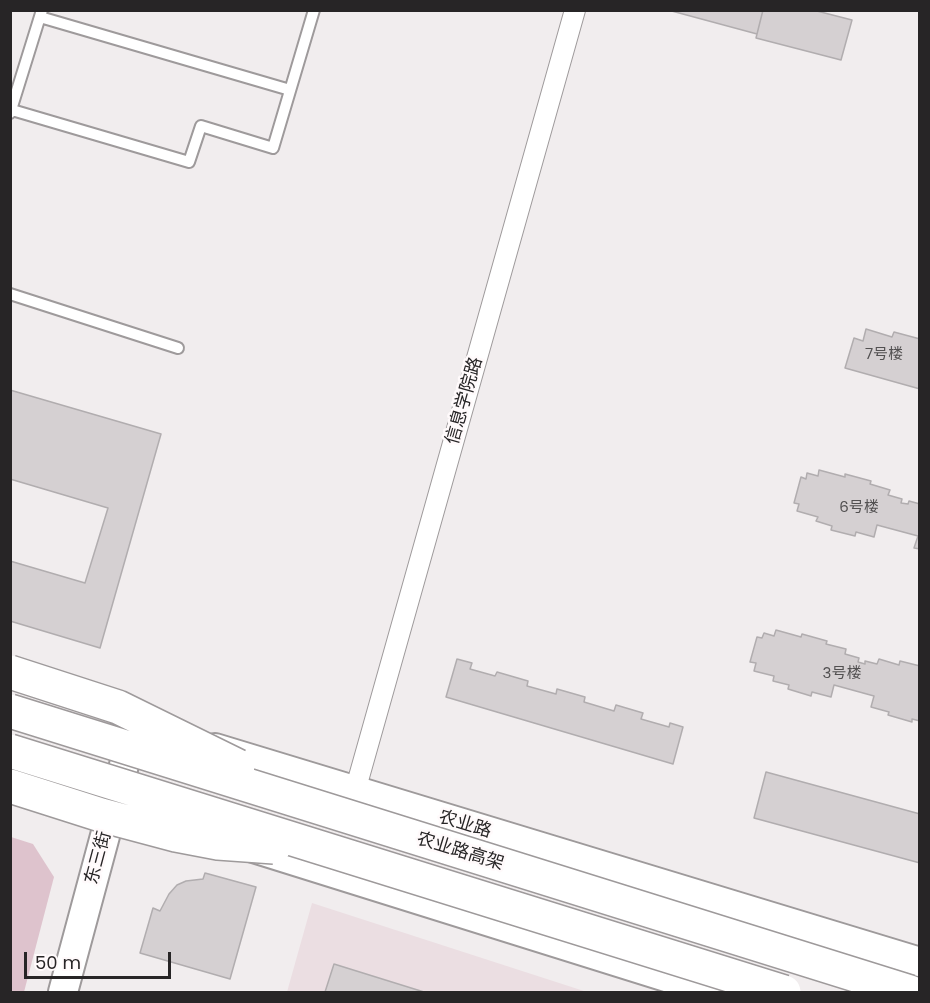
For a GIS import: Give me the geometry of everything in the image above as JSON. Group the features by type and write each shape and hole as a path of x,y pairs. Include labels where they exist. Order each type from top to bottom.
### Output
{"highway":[{"path":"10,672 118,707 214,753 316,807"},
{"name":"农业路高架","path":"10,711 910,993"},
{"name":"农业路高架","path":"10,751 784,993"},
{"path":"10,786 101,815 176,835 218,843 332,851"}],"street":[{"name":"信息学院路","path":"356,791 575,10"},
{"name":"农业路","path":"10,685 920,962"},
{"name":"东三街","path":"63,993 135,723"},
{"path":"10,772 714,993"}],"lane":[{"path":"290,90 41,14 11,111 189,162 201,126 273,148 290,90 310,12"},
{"path":"10,294 178,348"}],"shaded area":[{"path":"11,837 33,844 54,877 24,992 11,992"},
{"path":"312,903 587,992 287,992"}],"building":[{"path":"668,10 763,10 757,34"},
{"path":"763,10 813,10 852,20 841,60 756,38"},
{"path":"866,329 892,337 894,332 920,339 920,389 845,368 854,338 863,341"},
{"path":"10,390 161,434 100,648 10,621"},
{"path":"819,470 871,481 870,484 890,490 888,495 902,499 901,503 908,504 909,501 920,504 920,549 914,548 918,536 877,525 874,537 856,532 855,536 831,530 832,526 816,521 818,517 797,511 799,504 794,503 801,477 806,479 807,473 818,476"},
{"path":"10,479 108,508 85,583 10,561"},
{"path":"776,630 827,641 826,644 846,649 845,654 859,658 858,662 865,664 865,661 877,664 879,659 899,665 900,661 920,666 920,721 912,719 912,722 871,707 874,696 834,685 831,697 812,692 811,696 788,689 789,685 773,681 774,676 754,671 756,663 750,662 757,637 762,638 764,633 774,636"},
{"path":"457,659 472,663 470,669 495,676 497,672 528,681 527,686 556,694 557,689 585,697 584,702 614,711 616,705 643,713 641,719 669,727 670,723 683,727 673,764 446,697"},
{"path":"766,772 920,814 920,863 754,818"},
{"path":"205,873 256,887 230,979 140,953 153,908 160,911 177,885 186,881 203,879"},
{"path":"334,964 424,992 325,992"}]}
